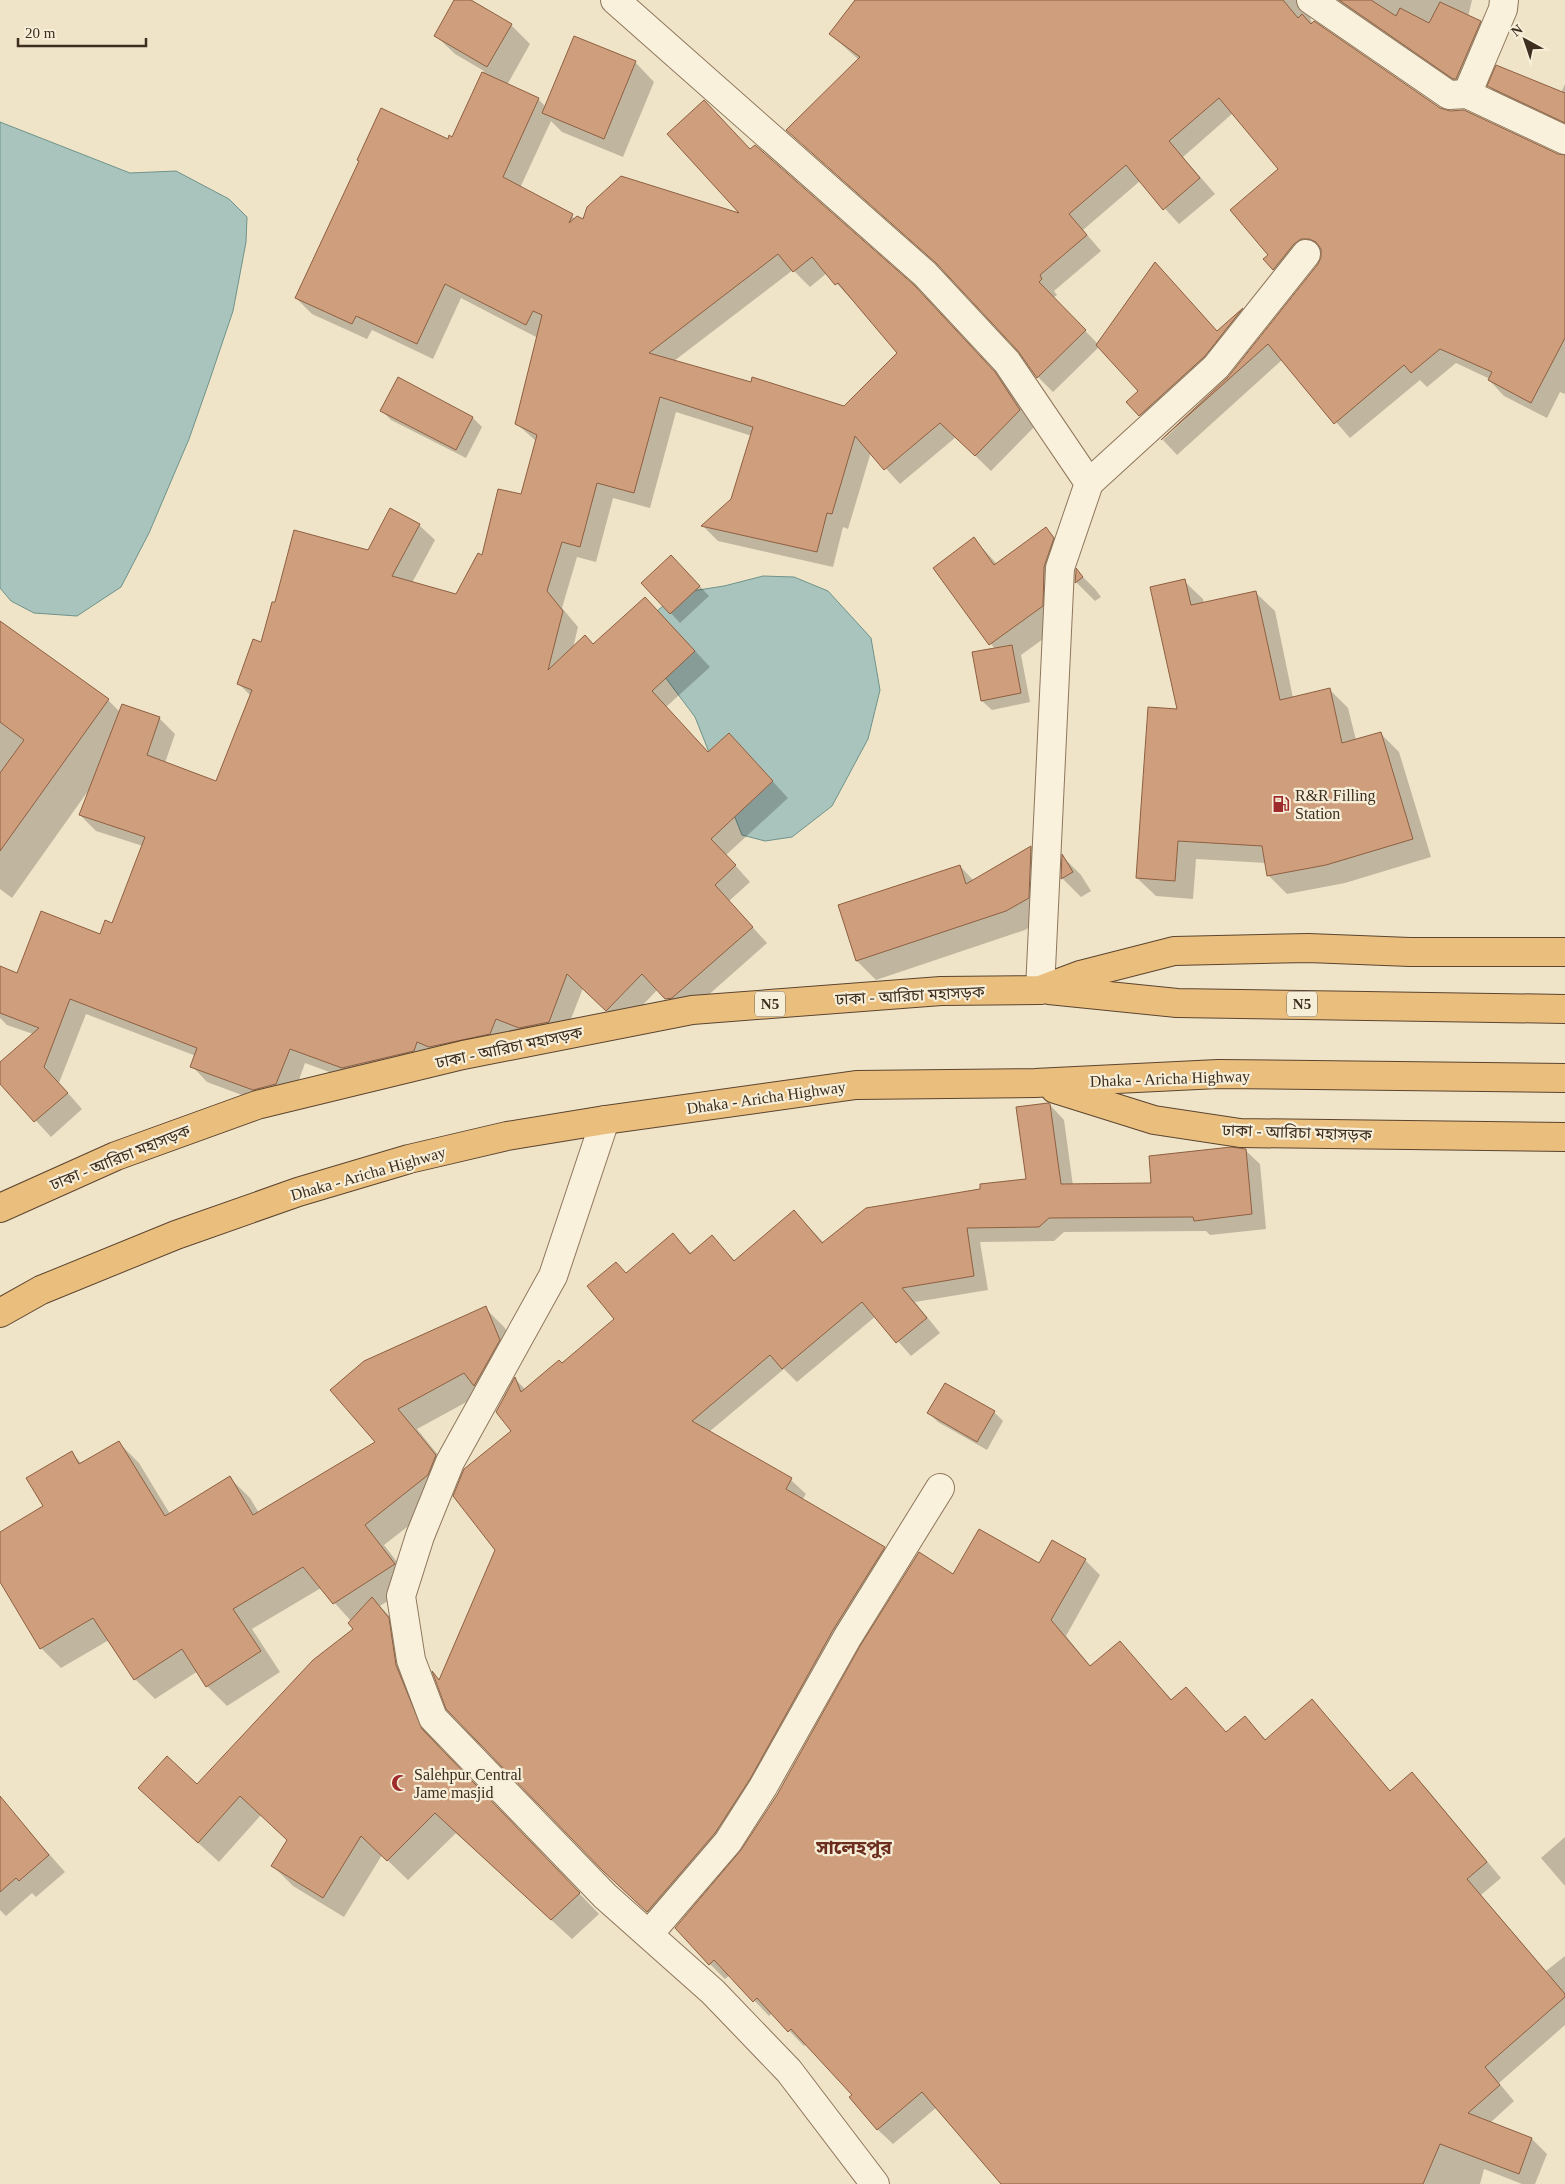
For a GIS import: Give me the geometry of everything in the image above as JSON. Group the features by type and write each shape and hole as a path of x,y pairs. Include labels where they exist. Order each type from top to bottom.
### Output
{"highway":[{"name":"ঢাকা - আরিচা মহাসড়ক","path":"1040,990 1080,975 1174,951 1308,948 1410,952 1565,952"},
{"name":"ঢাকা - আরিচা মহাসড়ক","path":"0,1208 116,1156 257,1105 462,1055 692,1010 941,991 1040,990 1176,1003 1565,1008"},
{"name":"Dhaka - Aricha Highway","path":"0,1313 41,1290 176,1235 298,1192 409,1159 507,1136 605,1120 856,1085 1035,1083 1218,1074 1565,1078"},
{"name":"ঢাকা - আরিচা মহাসড়ক","path":"1035,1083 1154,1120 1240,1133 1565,1137"}],"street":[{"path":"615,0 925,274 1007,362 1089,483"},
{"path":"1311,0 1449,95 1467,94 1565,140"},
{"path":"1467,94 1503,9 1504,0"},
{"path":"1040,990 1060,568 1089,483 1216,367 1306,254"},
{"path":"605,1120 553,1276 450,1462 420,1536 401,1596 411,1660 433,1718 605,1896 713,1992 789,2071 875,2184"},
{"path":"649,1934 728,1842 763,1787 847,1638 940,1488"}],"water":[{"path":"0,122 130,173 176,171 229,199 247,217 246,242 233,311 189,439 149,533 121,587 77,616 34,613 11,601 0,588"},
{"path":"763,576 794,577 828,591 871,638 880,690 868,739 832,806 792,837 765,841 742,835 695,717 662,673 652,615 679,593 724,586"}],"building":[{"path":"454,0 471,0 512,24 487,67 434,36"},
{"path":"855,0 1283,0 1298,18 1302,14 1311,24 1314,21 1440,108 1450,111 1464,110 1558,154 1565,155 1565,338 1531,403 1488,380 1492,372 1440,349 1411,373 1404,365 1334,424 1268,344 1161,440 1228,377 1318,264 1321,257 1321,249 1316,242 1309,239 1301,239 1294,244 1273,270 1263,259 1268,255 1230,210 1278,169 1219,98 1169,141 1200,178 1163,210 1126,165 1069,214 1087,235 1040,275 1042,279 1039,282 1086,330 1037,378 1018,351 936,263 786,130 860,57 829,34"},
{"path":"1339,0 1371,0 1396,16 1400,8 1429,23 1440,2 1481,21 1456,79 1453,79"},
{"path":"574,36 636,61 604,139 542,113"},
{"path":"1496,65 1565,93 1565,123 1487,86"},
{"path":"482,72 539,98 503,177 573,214 569,223 577,216 583,219 587,207 621,176 739,213 667,134 704,100 750,149 755,145 914,285 995,372 1020,410 975,456 940,423 884,470 855,436 832,514 827,513 817,552 701,526 731,499 753,427 660,397 634,493 597,483 580,547 562,542 547,591 563,611 548,670 585,635 593,644 645,597 695,651 652,691 708,752 729,733 773,781 711,839 736,865 715,885 753,927 672,998 665,999 642,974 606,1011 567,974 549,1022 519,1028 496,1019 490,1034 429,1047 417,1042 414,1051 342,1068 290,1049 276,1084 253,1090 190,1067 197,1048 70,999 44,1067 68,1093 34,1122 0,1084 0,1062 39,1028 0,1013 0,966 17,973 41,911 100,934 105,920 112,923 145,837 79,815 122,704 160,717 147,755 216,781 252,690 237,684 253,639 261,642 272,602 275,602 294,530 368,550 390,508 420,524 392,576 456,594 478,553 482,555 498,489 521,494 537,435 515,424 542,315 533,311 526,325 445,284 417,344 356,316 352,324 295,298 359,161 357,160 381,108 448,139 449,135 452,137","holes":["778,254 793,272 812,257 835,285 838,283 897,353 844,406 752,377 751,382 649,353"]},
{"path":"1155,262 1217,331 1243,308 1205,356 1139,416 1126,402 1138,391 1096,345"},
{"path":"398,377 473,417 456,450 380,411"},
{"path":"1046,527 1054,538 1044,567 1043,606 989,645 933,568 974,537 994,565"},
{"path":"671,555 700,586 670,614 641,583"},
{"path":"1076,568 1083,577 1075,583 1076,571"},
{"path":"1185,579 1191,605 1256,591 1280,700 1330,688 1342,743 1381,732 1413,839 1326,865 1267,876 1262,846 1178,841 1175,881 1136,878 1148,707 1177,709 1150,587"},
{"path":"0,621 109,699 0,851 0,773 24,740 0,722"},
{"path":"1012,645 1021,693 981,701 972,652"},
{"path":"1031,846 1029,898 1006,911 856,961 838,905 960,865 966,884"},
{"path":"1062,854 1073,872 1061,879"},
{"path":"1050,1104 1061,1184 1151,1183 1149,1156 1231,1147 1246,1149 1252,1214 1194,1221 1193,1217 1049,1218 1039,1227 967,1228 974,1276 902,1288 927,1318 896,1343 862,1302 782,1369 770,1355 692,1421 792,1478 786,1489 885,1547 833,1630 750,1779 715,1833 647,1912 603,1871 446,1709 432,1671 439,1680 495,1550 453,1496 464,1469 511,1431 496,1412 515,1377 521,1392 559,1360 562,1363 614,1319 587,1286 616,1262 626,1273 673,1233 690,1254 712,1235 734,1261 794,1210 822,1243 866,1208 980,1189 980,1184 1026,1179 1016,1107"},
{"path":"486,1306 500,1340 474,1386 464,1373 398,1409 436,1455 428,1475 365,1525 395,1564 333,1604 303,1567 233,1609 261,1651 206,1687 182,1649 134,1680 93,1618 40,1649 0,1582 0,1532 43,1506 26,1478 72,1451 79,1464 119,1441 165,1516 230,1476 253,1515 375,1442 330,1390 364,1361"},
{"path":"945,1383 995,1411 977,1442 927,1413"},
{"path":"979,1529 1039,1563 1052,1540 1086,1559 1051,1620 1090,1666 1120,1641 1171,1700 1186,1687 1226,1732 1245,1716 1265,1740 1312,1699 1390,1791 1412,1772 1487,1862 1467,1879 1565,1994 1565,1997 1485,2067 1500,2085 1468,2113 1532,2138 1519,2174 1440,2144 1423,2184 1001,2184 922,2092 877,2130 849,2097 852,2095 791,2029 788,2032 757,1998 753,2002 714,1960 709,1965 675,1928 741,1850 777,1795 860,1646 919,1552 953,1574"},
{"path":"372,1597 389,1618 396,1665 422,1729 580,1893 551,1920 435,1813 387,1861 361,1836 323,1898 271,1866 287,1840 240,1796 198,1843 138,1788 167,1756 197,1784 313,1660 353,1629 348,1623"},
{"path":"0,1796 49,1855 19,1881 16,1878 0,1892"}],"place":[{"name":"R&R Filling Station","path":"1281,804"},
{"name":"Salehpur Central Jame masjid","path":"400,1783"}],"district":[{"name":"সালেহপুর","path":"854,1847"}]}
